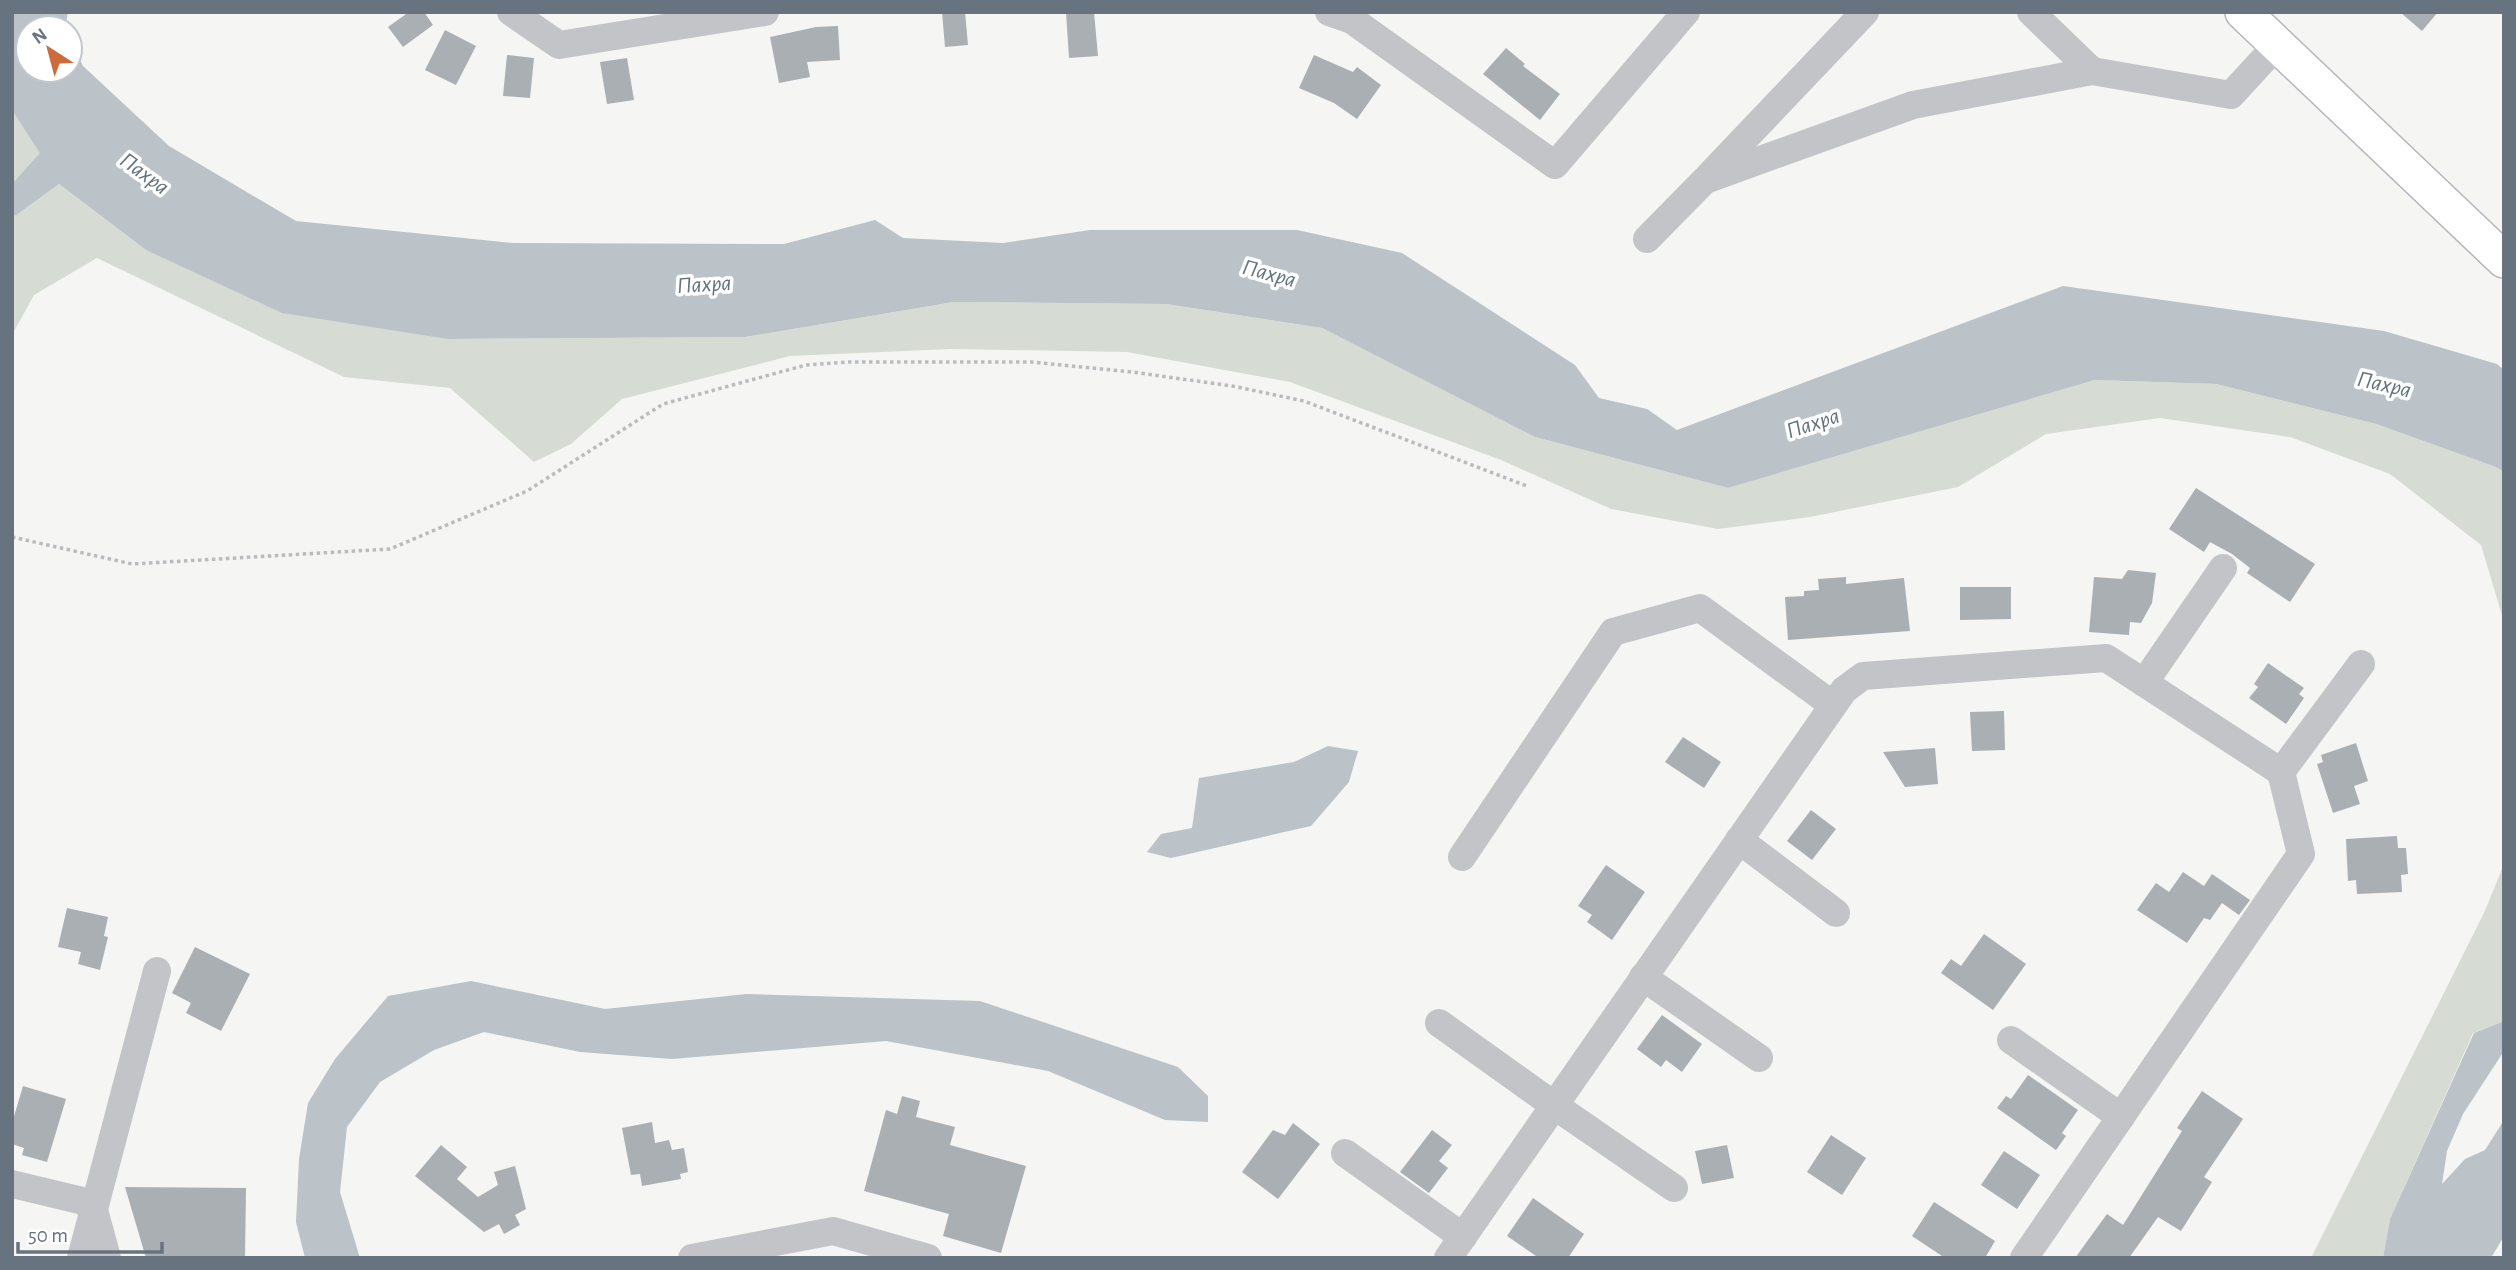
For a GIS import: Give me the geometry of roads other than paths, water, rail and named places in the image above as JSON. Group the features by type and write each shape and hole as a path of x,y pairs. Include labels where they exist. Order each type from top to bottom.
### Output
{"main road":[{"path":"2243,12 2504,260"}],"street":[{"path":"511,12 559,45 659,21 765,12"},
{"path":"1329,12 1352,20 1555,165 1686,12"},
{"path":"1647,239 1865,12"},
{"path":"2031,12 2092,71"},
{"path":"1705,180 1913,105 2092,71 2231,95 2277,45"},
{"path":"2144,683 2223,568"},
{"path":"1462,857 1613,632 1700,608 1833,705"},
{"path":"1345,1153 1456,1247 1844,690 1863,676 2106,658 2281,772 2301,854 2024,1258"},
{"path":"2281,772 2361,664"},
{"path":"1739,840 1836,913"},
{"path":"81,1258 157,971"},
{"path":"1643,977 1759,1058"},
{"path":"1439,1023 1674,1188"},
{"path":"2011,1040 2121,1117"},
{"path":"12,1184 83,1201 94,1210 107,1258"},
{"path":"692,1258 833,1231 928,1258"}],"water":[{"name":"Пахра","path":"12,12 68,12 14,14 14,84 84,84 84,67 169,146 296,221 513,243 784,244 875,220 903,238 1003,243 1090,230 1297,230 1402,253 1575,365 1599,398 1647,409 1677,430 2063,286 2384,331 2497,364 2504,370 2504,472 2376,424 2216,384 2095,380 1728,488 1535,437 1322,328 1166,304 954,302 745,337 448,339 282,313 146,250 59,184 15,216 12,213 12,184 40,153 12,110"},
{"path":"1328,746 1358,751 1349,782 1311,826 1171,858 1147,852 1161,834 1192,828 1199,778 1294,762"},
{"path":"471,981 605,1009 746,994 980,1001 1178,1067 1208,1096 1208,1122 1165,1120 1048,1071 886,1041 672,1059 580,1052 484,1032 434,1050 380,1082 347,1127 340,1192 360,1258 305,1258 296,1222 299,1159 308,1103 335,1059 388,996"},
{"path":"2504,1021 2504,1051 2463,1114 2447,1151 2442,1184 2465,1159 2485,1150 2504,1120 2504,1236 2491,1258 2383,1258 2390,1219 2474,1033"}]}
